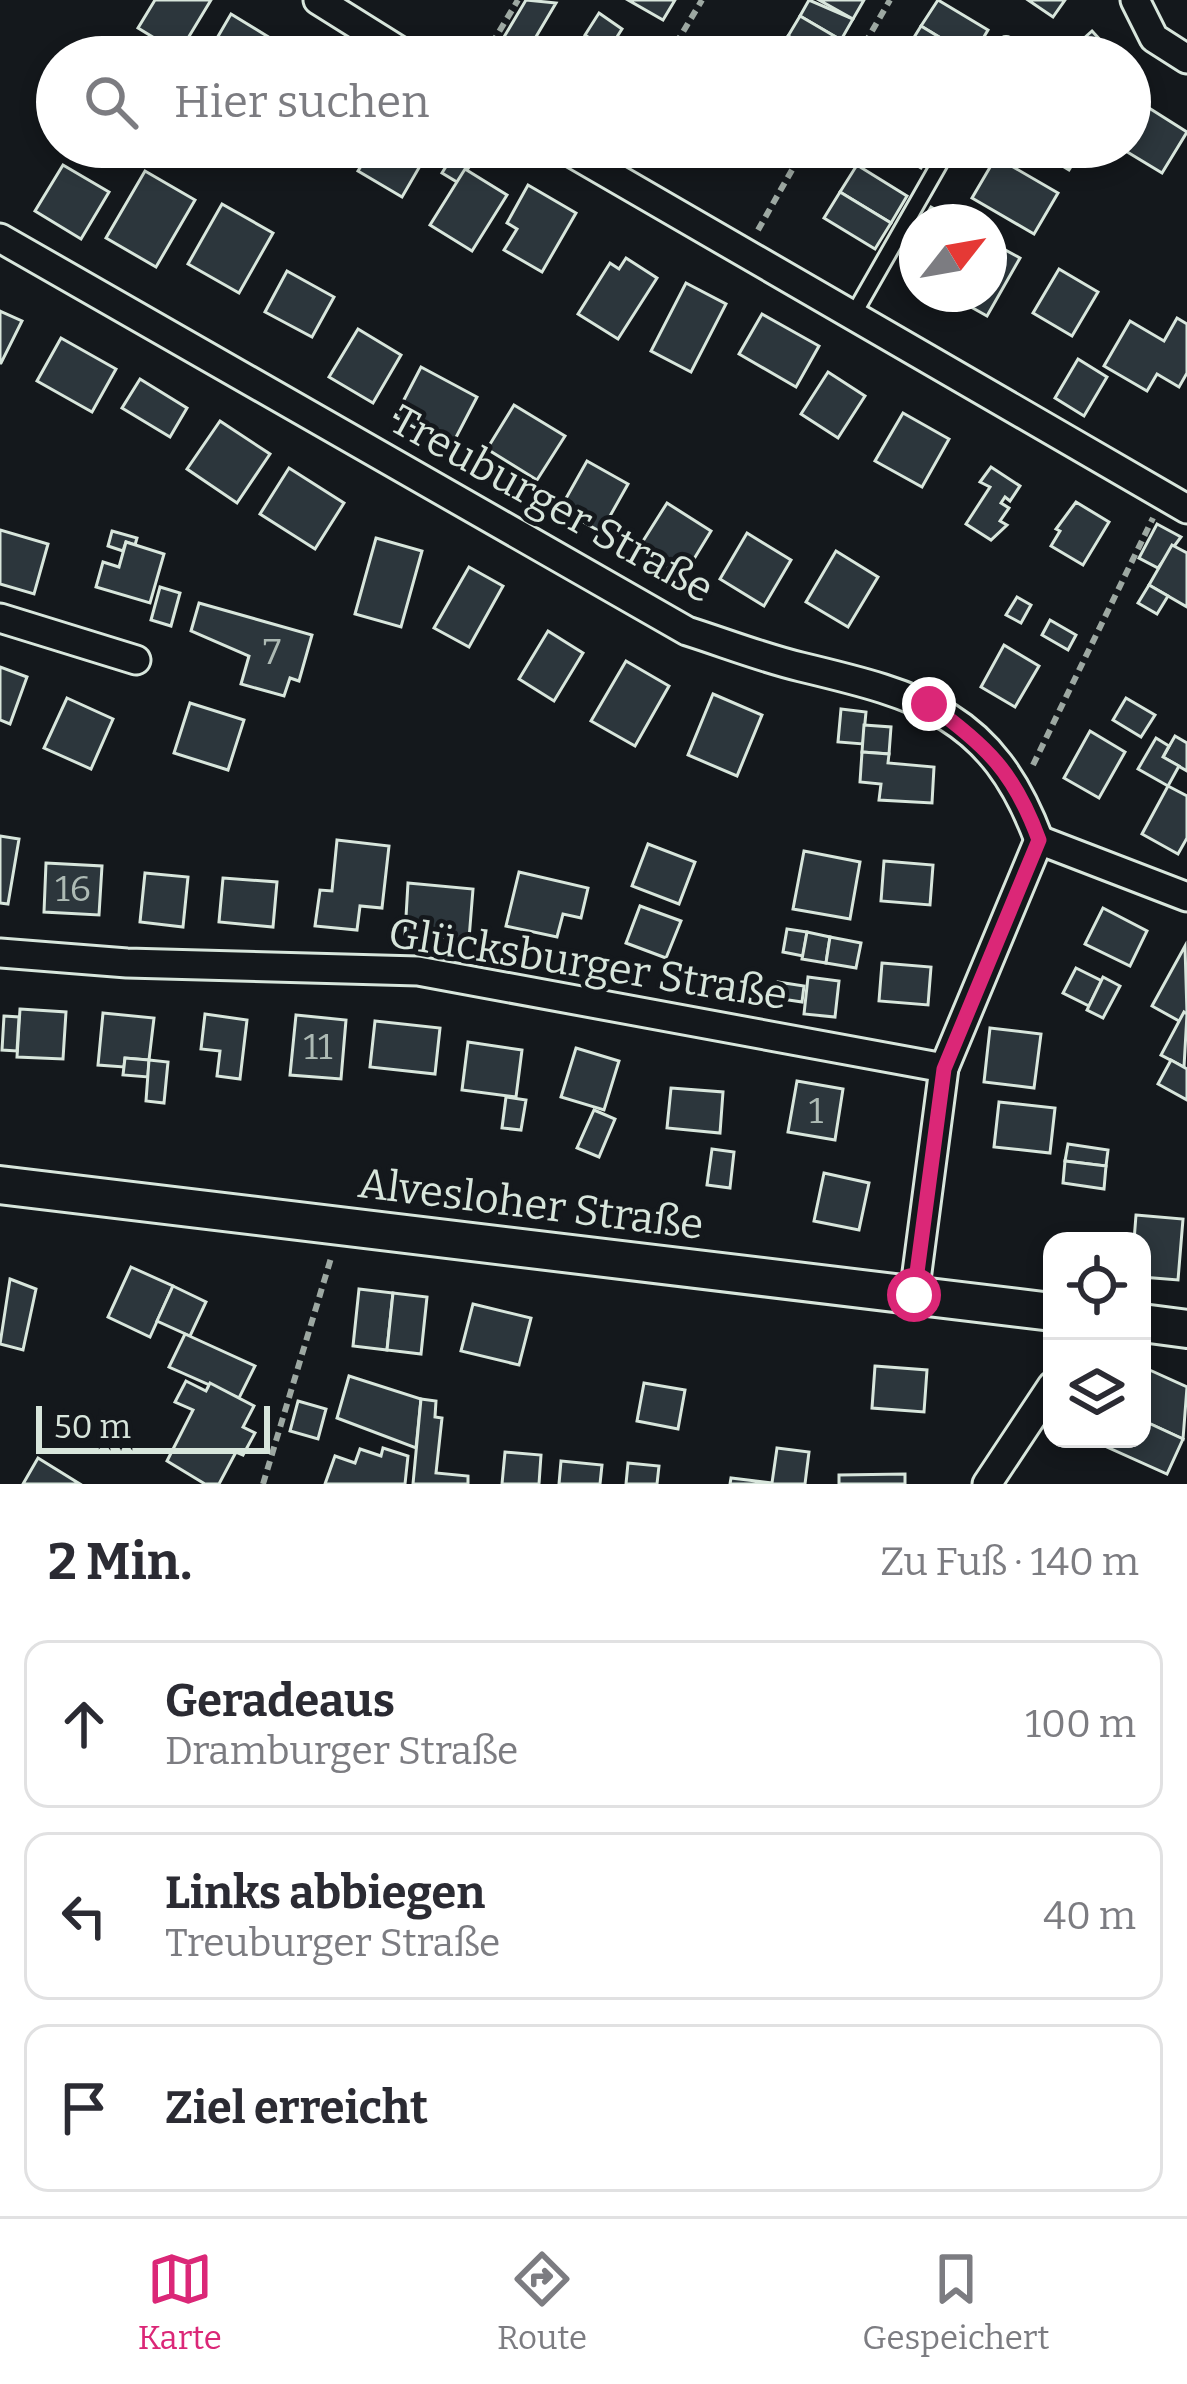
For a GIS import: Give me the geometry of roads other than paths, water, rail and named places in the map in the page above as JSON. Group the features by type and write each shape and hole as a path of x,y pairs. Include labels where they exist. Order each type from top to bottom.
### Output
{"street":[{"path":"318,0 376,36"},
{"path":"1135,0 1154,38 1187,58"},
{"path":"598,168 1175,503"},
{"name":"Treuburger Straße","path":"0,238 687,631 797,666 880,683 929,704 982,742 1021,790 1039,840"},
{"path":"0,618 136,660"},
{"path":"914,1295 944,1069 1039,840 1187,897"},
{"name":"Glücksburger Straße","path":"0,953 127,963 418,971 944,1069"},
{"name":"Alvesloher Straße","path":"0,1185 1043,1311"},
{"path":"1151,1324 1187,1329"},
{"path":"987,1484 1043,1400"}],"lane":[{"path":"852,317 937,168"}]}
